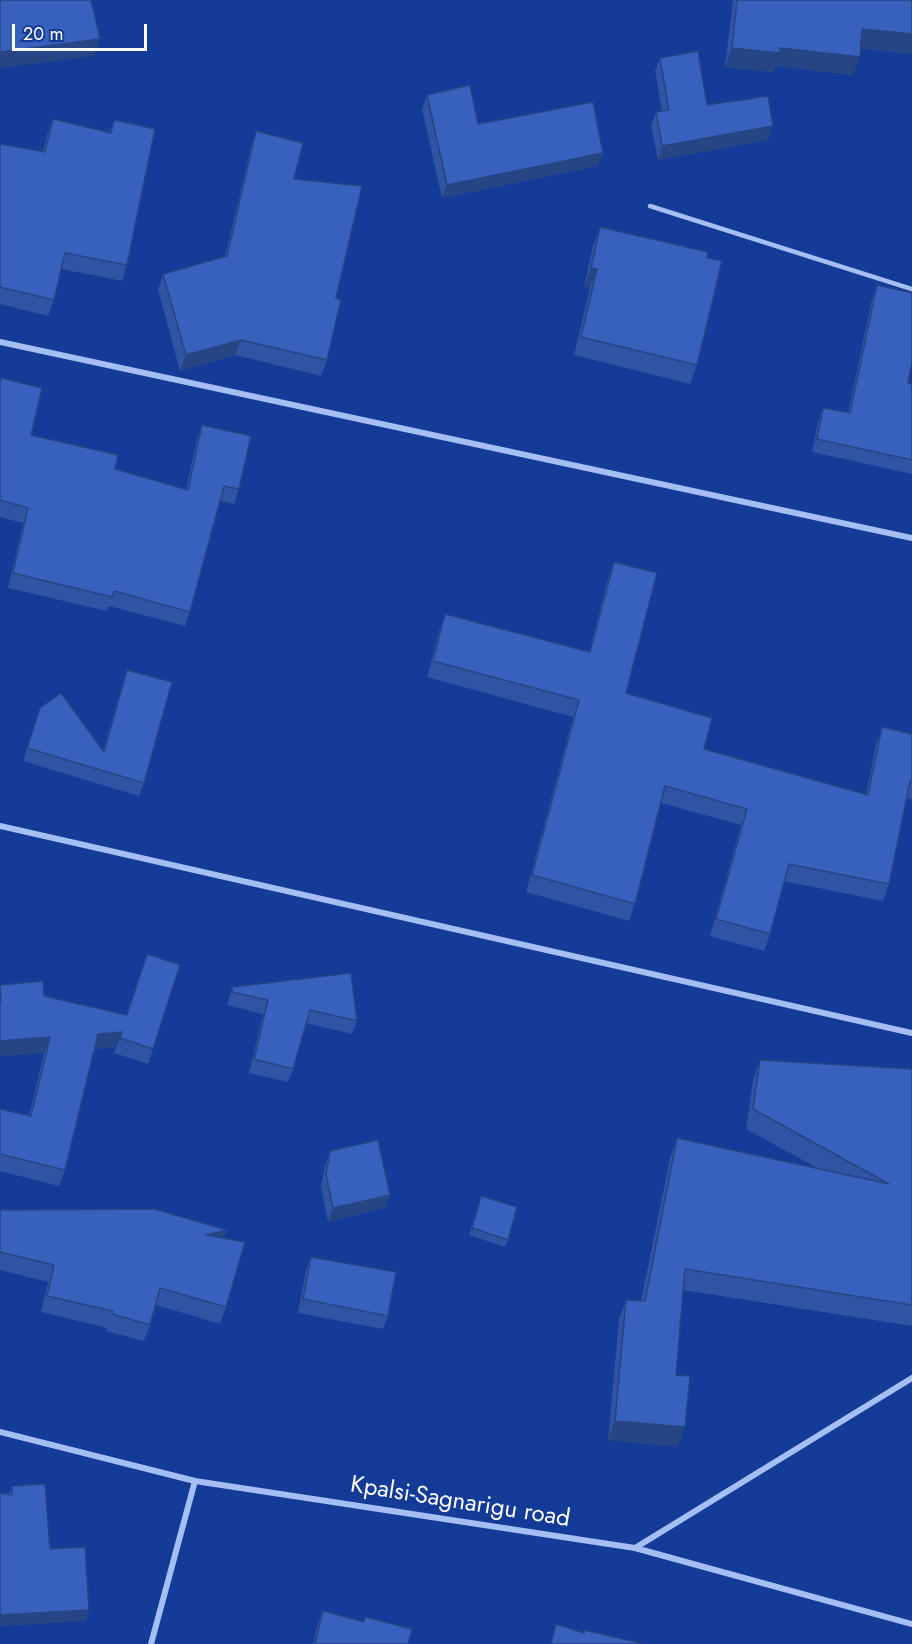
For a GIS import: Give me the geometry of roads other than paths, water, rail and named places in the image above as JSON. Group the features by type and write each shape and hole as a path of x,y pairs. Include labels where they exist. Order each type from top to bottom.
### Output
{"street":[{"path":"0,342 912,538"},
{"path":"0,826 912,1034"},
{"path":"635,1548 912,1378"},
{"name":"Kpalsi-Sagnarigu road","path":"0,1432 195,1481 635,1548 912,1624"},
{"path":"151,1644 195,1481"}],"lane":[{"path":"650,206 912,288"}]}
